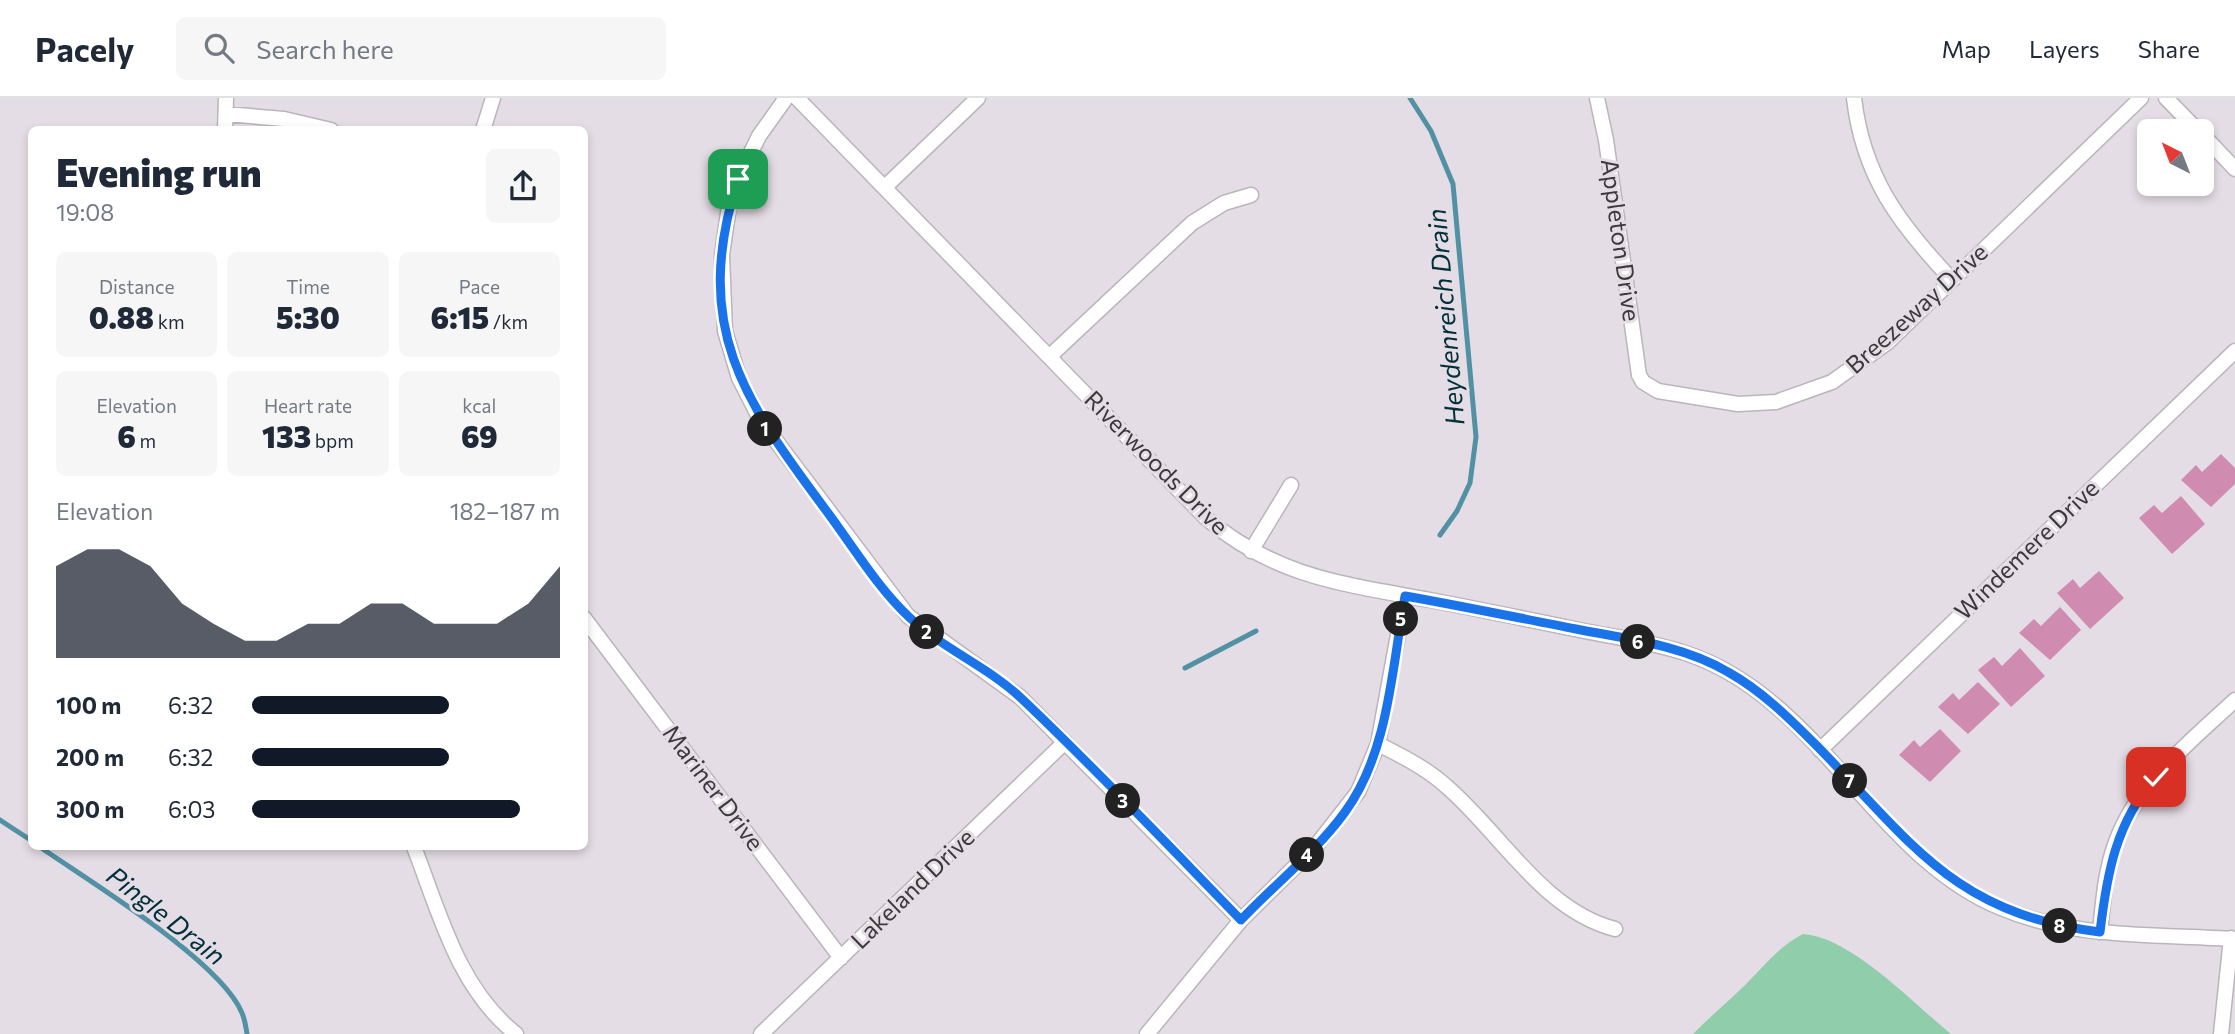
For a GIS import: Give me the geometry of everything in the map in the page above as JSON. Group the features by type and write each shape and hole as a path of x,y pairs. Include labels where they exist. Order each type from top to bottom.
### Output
{"street":[{"path":"225,126 226,98"},
{"path":"484,126 493,98"},
{"path":"786,98 747,159 729,206 724,232 722,307 725,331 739,378 774,441 895,602 937,640 1001,681 1241,920"},
{"name":"Riverwoods Drive","path":"797,98 886,186 1206,518 1251,551 1310,578 1685,653 1727,671 1779,709 1933,866 1976,896 2024,917 2100,932 2233,938"},
{"path":"886,186 978,98"},
{"name":"Appleton Drive","path":"1597,98 1606,140 1636,363 1643,382"},
{"path":"1854,98 1868,158 1888,204 1917,243 1952,280"},
{"name":"Breezeway Drive","path":"1643,382 1658,391 1738,404 1776,402 1816,390 1870,357 2141,98"},
{"path":"2166,98 2186,119"},
{"path":"226,114 284,119 314,126"},
{"path":"2214,147 2235,169"},
{"path":"1050,356 1192,223 1224,203 1251,195"},
{"name":"Windemere Drive","path":"1820,750 2235,351"},
{"path":"1251,551 1291,485"},
{"path":"1147,1034 1241,920 1315,848 1346,811 1362,784 1378,744 1405,596"},
{"name":"Mariner Drive","path":"588,623 842,958"},
{"path":"2100,932 2111,859 2132,807 2163,769 2235,700"},
{"name":"Lakeland Drive","path":"761,1034 1065,742"},
{"path":"1378,744 1415,763 1446,785 1564,905 1595,923 1615,929"},
{"path":"415,850 462,969 483,1002 516,1034"},
{"path":"2221,1034 2233,938"}],"green space":[{"path":"1803,934 1822,938 1861,959 1951,1034 1693,1034 1777,952"}],"building":[{"path":"2221,454 2235,468 2235,484 2211,507 2181,480 2196,465 2202,472"},
{"path":"2181,496 2205,524 2172,554 2139,518 2154,505 2162,513"},
{"path":"2099,571 2124,598 2090,629 2057,593 2073,579 2080,588"},
{"path":"2060,607 2081,630 2050,660 2019,633 2034,619 2041,626"},
{"path":"2020,648 2045,676 2011,707 1978,670 1994,657 2002,666"},
{"path":"1978,682 2000,704 1968,734 1938,707 1953,693 1959,700"},
{"path":"1940,729 1961,751 1930,782 1899,755 1914,740 1920,747"}],"waterway":[{"name":"Heydenreich Drain","path":"1410,98 1431,131 1453,184 1476,437 1470,483 1457,511 1440,535"},
{"name":"Heydenreich Drain","path":"1185,668 1256,631"},
{"name":"Pingle Drain","path":"0,820 28,838"},
{"name":"Pingle Drain","path":"44,850 152,923 208,970 229,992 242,1013 247,1034"}],"route":[{"path":"738,179 729,206 722,255 725,331 739,378 774,441 880,583 908,616 937,640 985,669 1020,697 1241,920 1315,848 1358,792 1378,744 1405,596 1664,647 1727,671 1779,709 1933,866 1976,896 2000,908 2049,924 2100,932 2106,877 2116,841 2132,807 2156,777"}]}
